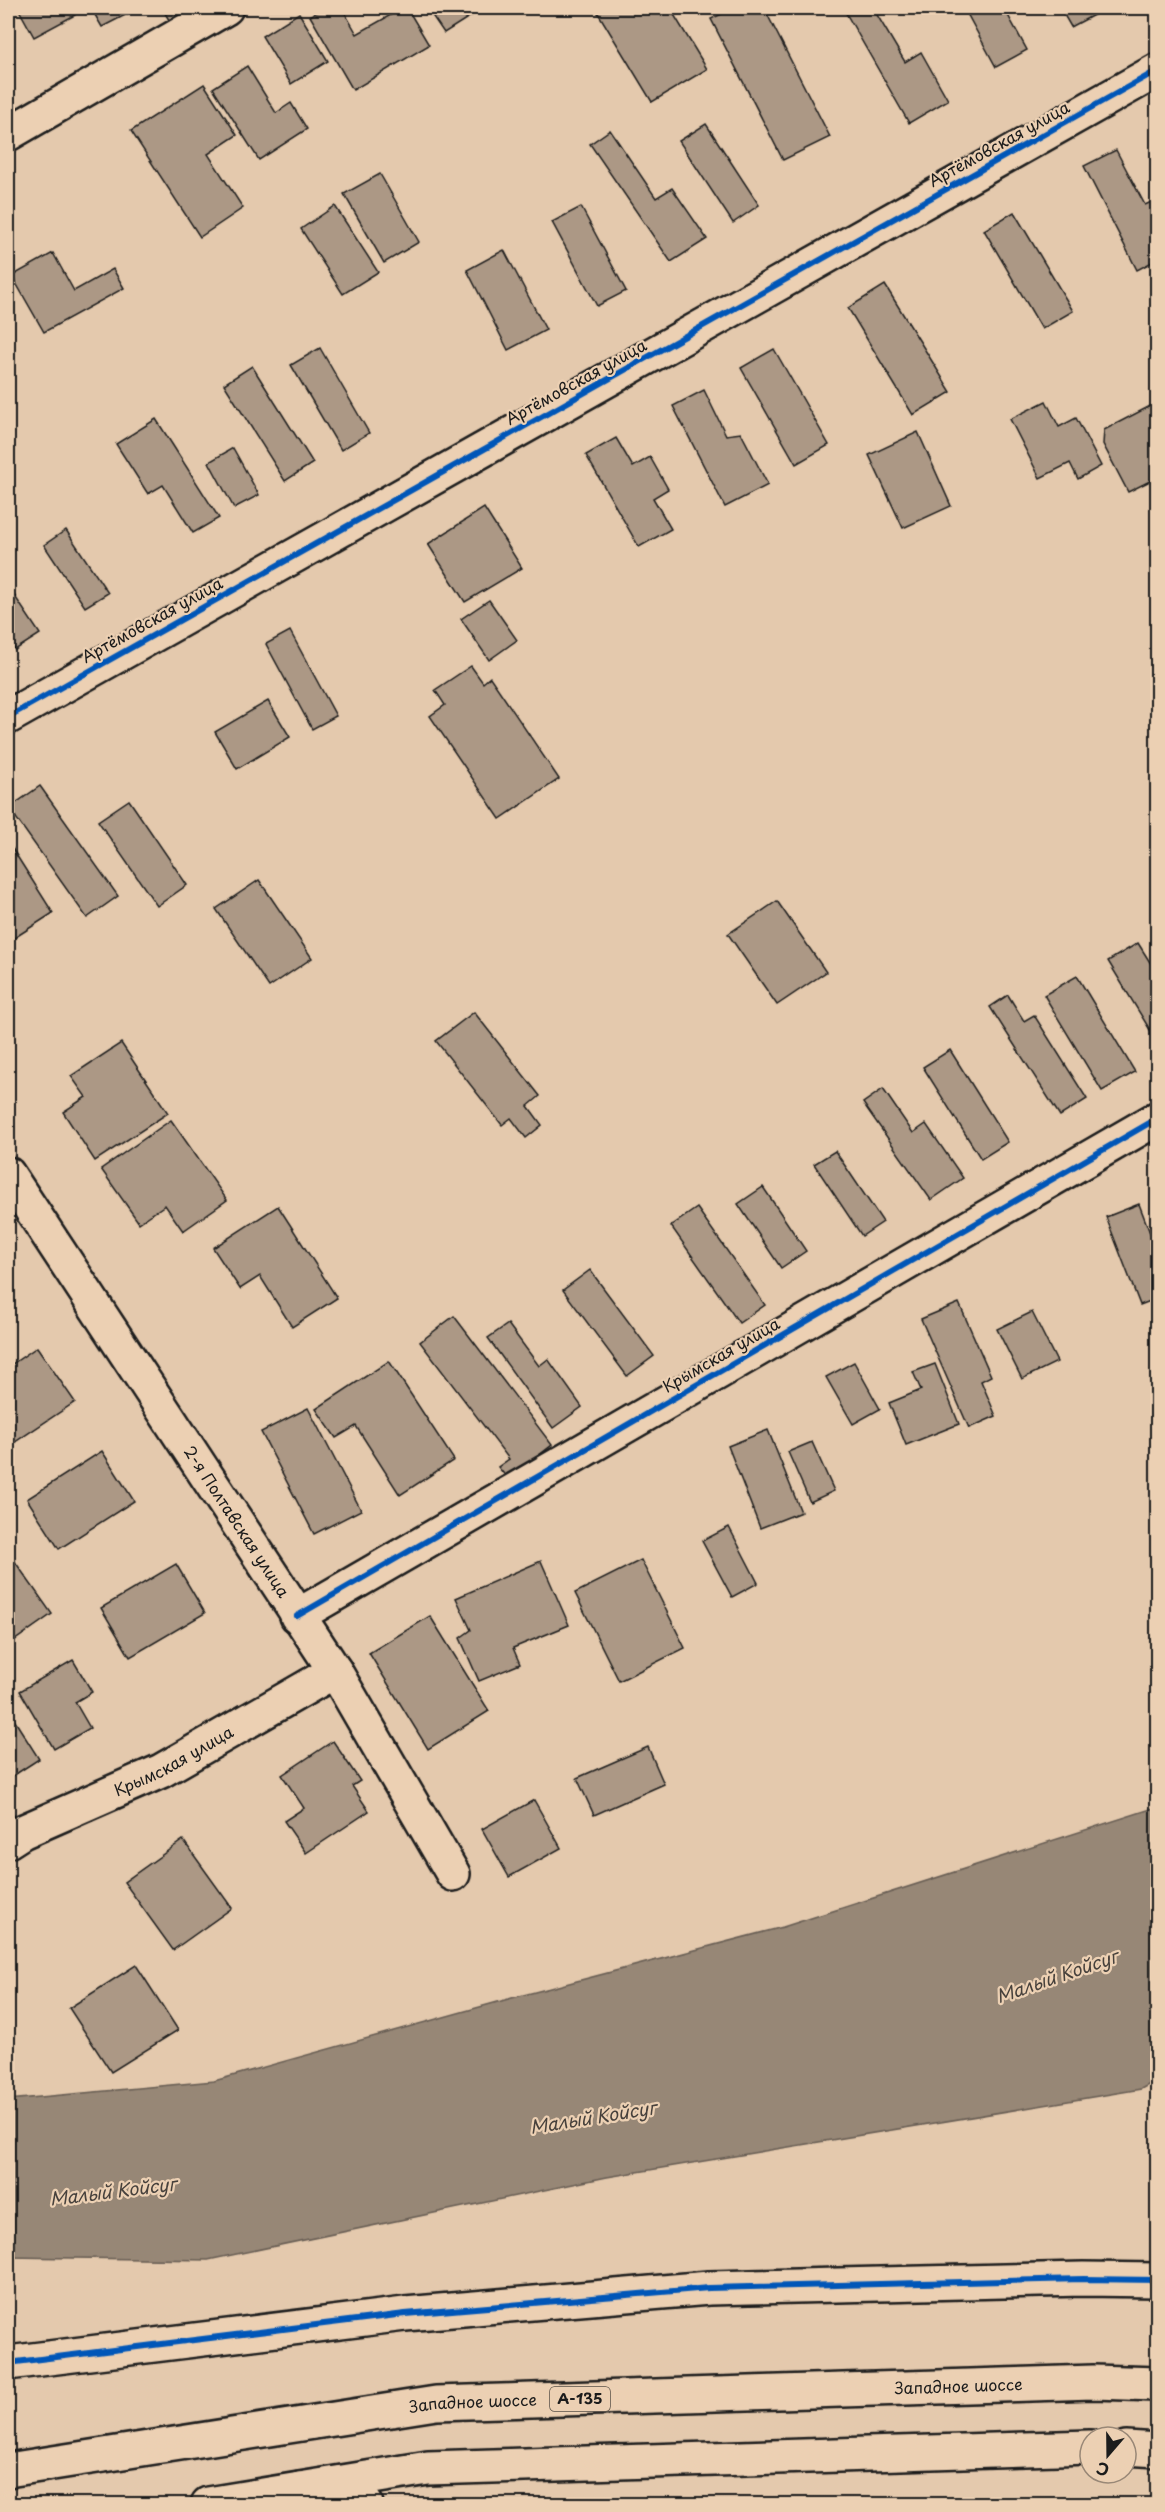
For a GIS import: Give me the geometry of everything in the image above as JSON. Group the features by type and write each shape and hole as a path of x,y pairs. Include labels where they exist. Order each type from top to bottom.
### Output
{"main road":[{"path":"8,134 226,8"},
{"name":"Артёмовская улица","path":"8,717 1158,70"},
{"name":"Крымская улица","path":"297,1616 1158,1118"},
{"name":"2-я Полтавская улица","path":"8,1174 335,1671 453,1874"},
{"name":"Крымская улица","path":"8,1841 22,1832 161,1771 335,1671"},
{"path":"8,2363 405,2314 709,2288 1071,2279 1158,2280"},
{"name":"Западное шоссе","path":"8,2470 436,2403 1093,2382 1158,2384"},
{"path":"208,2505 428,2468 1078,2447"},
{"path":"1138,2449 1158,2450"},
{"path":"300,2489 366,2505"}],"water":[{"name":"Малый Койсуг","path":"1157,1807 1157,2080 1141,2089 607,2177 208,2260 8,2257 8,2100 214,2081 512,1998 783,1927"}],"building":[{"path":"18,8 71,8 75,15 34,37"},
{"path":"91,8 139,8 102,27"},
{"path":"162,8 192,8 169,20"},
{"path":"324,8 342,8 357,34 403,8 407,8 429,45 353,90 310,16"},
{"path":"427,8 474,8 477,12 444,33"},
{"path":"595,8 670,8 707,69 652,102"},
{"path":"734,8 764,8 830,137 783,160 711,19"},
{"path":"843,8 873,8 905,62 921,52 948,100 909,123"},
{"path":"964,8 1004,8 1027,50 996,67"},
{"path":"1060,8 1107,8 1071,27"},
{"path":"299,13 328,61 291,84 262,36"},
{"path":"247,66 276,113 291,103 307,129 259,160 213,88"},
{"path":"204,84 237,135 208,154 243,208 200,237 131,131"},
{"path":"706,124 759,205 733,223 679,141"},
{"path":"610,130 656,198 672,188 707,239 671,262 590,144"},
{"path":"1116,150 1145,205 1158,199 1158,259 1137,270 1084,166"},
{"path":"380,174 419,242 384,263 344,194"},
{"path":"335,206 378,272 343,294 301,229"},
{"path":"581,207 626,291 597,306 552,222"},
{"path":"1014,212 1073,311 1042,329 984,230"},
{"path":"504,250 546,330 508,350 467,270"},
{"path":"53,253 74,291 113,269 124,288 44,332 12,276"},
{"path":"885,285 951,392 913,415 848,308"},
{"path":"320,348 369,433 341,450 291,365"},
{"path":"774,349 829,445 796,464 741,368"},
{"path":"252,366 313,463 285,481 224,384"},
{"path":"704,390 726,435 741,433 768,485 725,507 673,406"},
{"path":"1046,401 1059,427 1076,418 1101,466 1078,479 1070,463 1040,478 1010,419"},
{"path":"1158,402 1158,477 1128,492 1103,444 1104,430"},
{"path":"156,419 219,518 193,533 163,485 148,494 116,444"},
{"path":"918,432 951,506 903,528 869,455"},
{"path":"616,438 633,467 650,457 668,489 653,498 671,529 639,547 586,455"},
{"path":"233,448 259,495 234,508 209,462"},
{"path":"484,508 522,568 465,602 428,544"},
{"path":"66,530 108,593 85,607 44,545"},
{"path":"8,586 40,634 15,650 8,639"},
{"path":"489,600 517,640 489,660 461,619"},
{"path":"290,631 336,716 312,729 266,644"},
{"path":"471,666 483,683 490,677 559,779 500,819 430,716 445,705 435,690"},
{"path":"268,701 290,737 237,769 215,732"},
{"path":"40,786 118,896 87,918 9,808"},
{"path":"129,800 187,885 157,906 98,821"},
{"path":"8,842 53,913 8,942"},
{"path":"259,880 312,958 269,987 216,909"},
{"path":"777,901 826,972 777,1005 728,934"},
{"path":"1138,943 1158,975 1158,1043 1108,961"},
{"path":"1077,976 1135,1072 1102,1091 1044,995"},
{"path":"1008,995 1024,1021 1034,1015 1087,1099 1060,1116 990,1007"},
{"path":"474,1012 540,1096 528,1106 542,1125 526,1138 511,1118 502,1125 436,1041"},
{"path":"121,1043 168,1113 95,1161 63,1112 86,1097 71,1076"},
{"path":"950,1050 1008,1142 981,1159 923,1067"},
{"path":"883,1089 913,1133 926,1124 963,1178 931,1200 863,1103"},
{"path":"171,1120 227,1200 183,1231 165,1205 139,1223 101,1169"},
{"path":"835,1151 883,1222 862,1236 814,1164"},
{"path":"763,1187 806,1251 781,1268 738,1204"},
{"path":"1139,1204 1158,1254 1158,1298 1140,1305 1106,1217"},
{"path":"278,1206 337,1298 292,1327 260,1276 240,1289 213,1248"},
{"path":"697,1208 765,1305 739,1323 671,1226"},
{"path":"590,1270 654,1356 627,1376 563,1290"},
{"path":"959,1303 991,1376 981,1381 996,1416 969,1428 921,1319"},
{"path":"1032,1312 1057,1362 1022,1379 997,1329"},
{"path":"454,1316 552,1445 508,1479 498,1467 509,1459 420,1342"},
{"path":"508,1324 539,1366 548,1359 582,1407 553,1428 488,1338"},
{"path":"37,1347 75,1402 9,1446 8,1367"},
{"path":"389,1361 454,1460 400,1495 356,1426 336,1438 316,1409"},
{"path":"854,1362 880,1409 853,1424 826,1377"},
{"path":"935,1364 959,1424 906,1445 889,1403 921,1390 913,1372"},
{"path":"308,1408 361,1510 314,1534 261,1432"},
{"path":"768,1430 801,1512 760,1528 728,1446"},
{"path":"812,1442 834,1491 810,1502 788,1452"},
{"path":"102,1451 134,1501 59,1549 27,1499"},
{"path":"729,1527 758,1583 732,1597 702,1541"},
{"path":"11,1556 52,1614 8,1645 8,1558"},
{"path":"641,1560 685,1648 619,1681 575,1593"},
{"path":"541,1561 569,1625 513,1648 520,1664 479,1681 460,1638 471,1630 456,1598"},
{"path":"176,1564 205,1613 130,1657 101,1608"},
{"path":"430,1616 489,1711 428,1749 369,1653"},
{"path":"73,1660 92,1692 75,1702 90,1728 54,1749 20,1691"},
{"path":"8,1710 39,1759 8,1779"},
{"path":"333,1741 360,1781 352,1786 369,1811 306,1853 284,1821 304,1808 282,1775"},
{"path":"648,1747 664,1784 594,1815 577,1778"},
{"path":"534,1800 561,1848 509,1877 482,1829"},
{"path":"183,1840 232,1908 173,1950 124,1882"},
{"path":"136,1965 178,2030 111,2072 69,2008"}],"cycle path":[{"path":"8,717 1158,70"},
{"path":"297,1616 1158,1118"},
{"path":"8,2363 405,2314 709,2288 1083,2279 1158,2280"}]}
